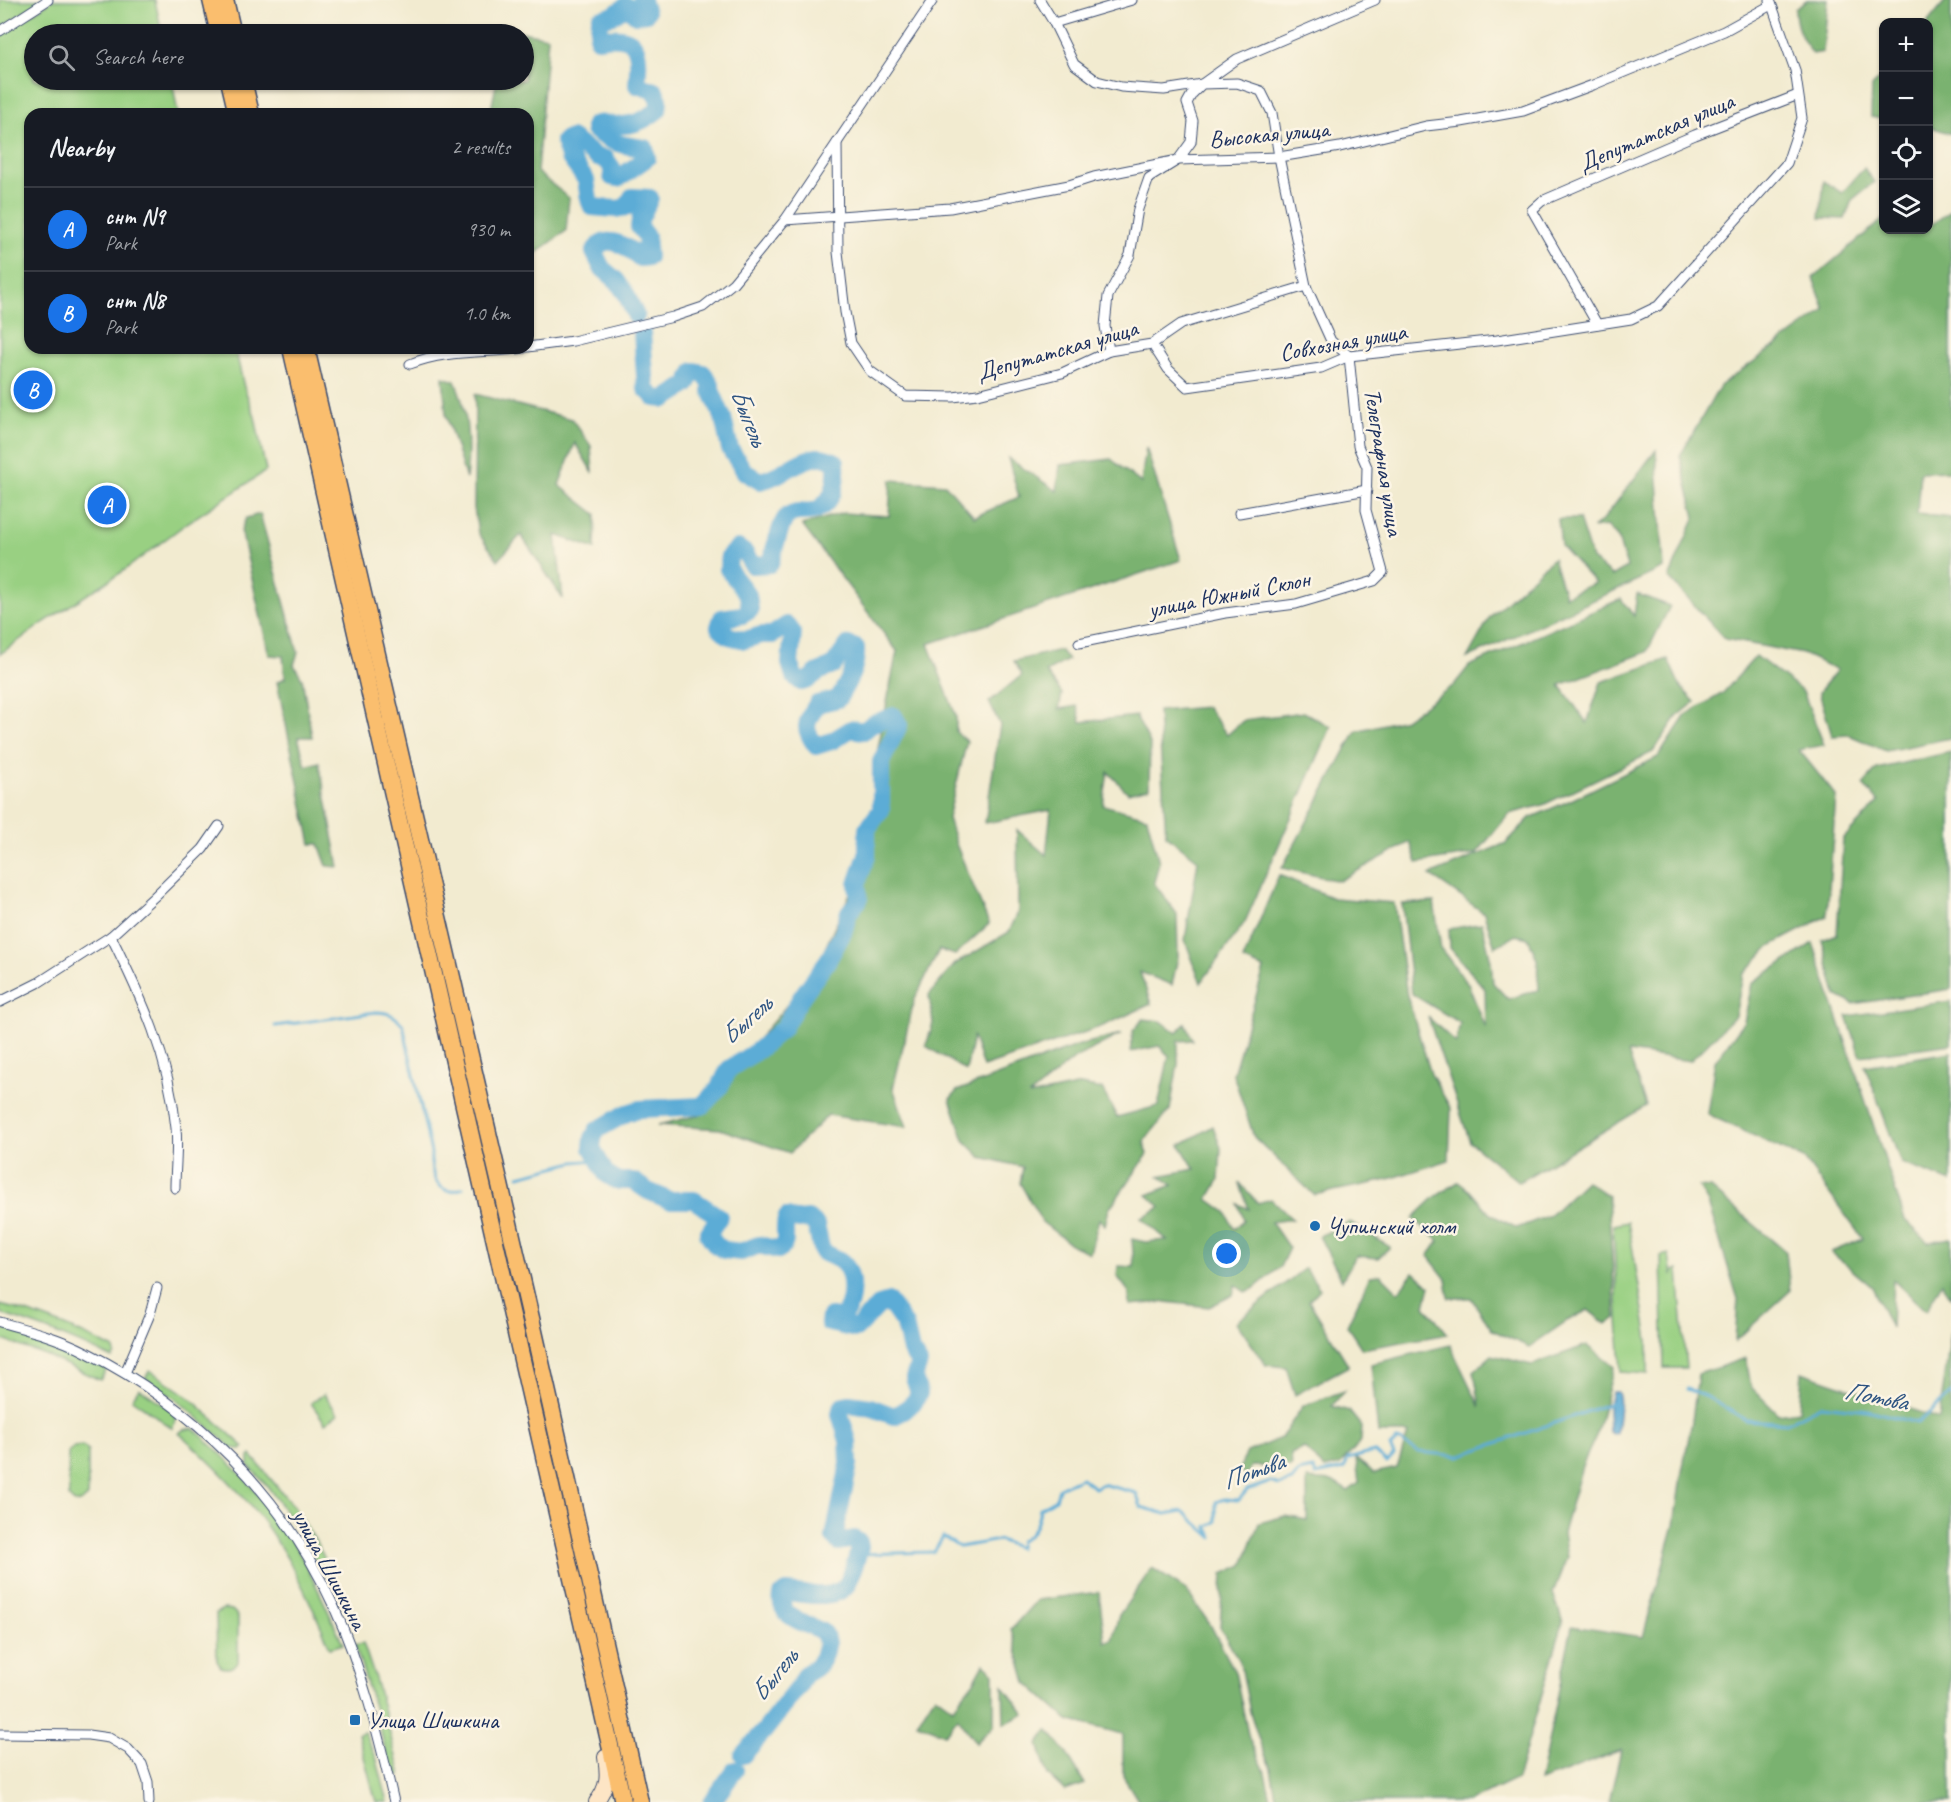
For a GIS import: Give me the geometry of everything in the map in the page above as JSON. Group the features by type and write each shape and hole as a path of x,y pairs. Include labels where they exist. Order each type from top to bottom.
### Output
{"highway":[{"path":"211,0 217,24"},
{"path":"225,0 231,24"},
{"path":"231,90 236,108"},
{"path":"245,90 250,108"},
{"path":"292,354 623,1802"},
{"path":"307,354 640,1802"}],"street":[{"path":"0,31 48,0"},
{"path":"534,347 573,341 673,317 703,307 733,283 785,220 933,0"},
{"path":"1040,0 1074,64 1097,81 1121,87 1164,90 1202,84 1237,83 1261,91 1272,113 1279,158 1306,286 1331,341 1349,356"},
{"path":"1054,23 1132,0"},
{"path":"1187,103 1202,84 1237,59 1375,0"},
{"name":"Совхозная улица","path":"1152,344 1168,369 1187,387 1321,368 1349,356 1497,340 1630,319 1658,306 1786,163 1802,118 1795,69 1770,2"},
{"name":"Высокая улица","path":"785,220 950,208 1070,185 1094,177 1178,160 1279,158 1340,147 1426,126 1523,111 1724,31 1770,2"},
{"path":"1109,351 1105,326 1108,296 1130,255 1138,209 1149,178 1178,160 1191,142 1193,121 1187,103 1177,94 1164,90"},
{"name":"Депутатская улица","path":"1597,324 1532,210 1542,201 1684,140 1798,95"},
{"name":"Депутатская улица","path":"837,143 838,252 851,342 870,371 905,396 953,397 978,394 1062,373 1109,351 1152,344 1181,324 1306,286"},
{"path":"410,364 424,358 444,354"},
{"name":"Телеграфная улица","path":"1349,356 1358,446 1367,467 1366,510 1383,572"},
{"path":"1239,513 1367,490"},
{"name":"улица Южный Склон","path":"1079,643 1225,613 1296,604 1374,581 1383,572"},
{"path":"0,1002 38,982 111,936 156,896 203,849 219,825"},
{"path":"111,936 143,1002 158,1044 169,1087 176,1131 175,1188"},
{"path":"125,1373 150,1314 157,1288"},
{"name":"улица Шишкина","path":"0,1322 35,1332 83,1351 125,1373 204,1430 237,1463 274,1506 305,1553 334,1607 357,1665 394,1802"},
{"path":"596,1802 606,1785 608,1773 600,1730 598,1692"},
{"path":"0,1734 109,1738 128,1749 142,1764 148,1782 149,1802"}],"green space":[{"path":"0,0 42,0 0,28"},
{"path":"53,0 155,0 160,24 24,24 24,90 174,90 177,108 24,108 24,354 236,354 244,387 255,417 266,471 187,523 122,572 0,654 0,34"},
{"path":"1808,0 1828,0 1823,52 1813,54 1800,33 1795,16 1795,9"},
{"path":"1946,0 1951,0 1951,134 1933,128 1931,18"},
{"path":"534,34 548,37 537,172 569,198 566,231 534,255 534,108 491,108 495,90 534,90"},
{"path":"1879,79 1879,118 1871,117 1872,87"},
{"path":"1864,168 1874,182 1852,200 1845,219 1820,218 1824,181 1842,193"},
{"path":"1951,211 1951,471 1920,472 1917,514 1951,518 1951,738 1886,751 1849,735 1832,736 1819,692 1837,670 1803,654 1725,639 1669,578 1695,517 1680,456 1720,386 1825,310 1813,278 1879,222 1879,234 1933,234 1933,223"},
{"path":"443,377 455,381 466,417 468,454 466,479 446,415"},
{"path":"475,394 572,419 591,446 593,473 575,443 559,485 596,514 595,549 556,535 563,599 521,535 498,560 478,533 474,508"},
{"path":"1146,447 1181,560 928,644 956,716 956,732 967,741 948,818 956,844 989,924 955,955 939,950 914,1001 893,1088 907,1127 828,1115 790,1153 720,1129 658,1125 703,1114 727,1076 814,973 860,871 878,799 876,758 897,651 802,525 843,513 889,516 891,480 945,484 974,517 1019,497 1008,458 1057,491 1060,465 1111,459 1141,483"},
{"path":"1656,450 1664,568 1467,658 1490,617 1553,558 1565,596 1595,583 1561,546 1558,519 1579,519 1592,559 1612,576 1627,567 1618,538 1607,526 1592,528 1603,520"},
{"path":"260,514 298,652 294,665 302,678 312,737 298,737 306,766 319,762 339,867 327,866 319,844 311,844 277,682 285,678 283,656 269,655 241,530 246,518"},
{"path":"1637,594 1670,606 1647,652 1560,685 1587,723 1601,682 1668,659 1680,686 1695,702 1677,717 1653,752 1543,805 1509,814 1476,854 1417,863 1410,842 1339,881 1282,868 1356,731 1405,719 1454,685 1469,666 1621,599 1634,616"},
{"path":"1060,650 1068,660 1046,672 1062,694 1059,709 1077,706 1081,722 1136,716 1150,744 1149,788 1128,793 1108,772 1103,805 1147,817 1159,862 1154,883 1177,914 1178,957 1172,985 1140,972 1151,1004 1103,1026 983,1067 973,1037 966,1071 926,1046 933,1023 929,995 955,964 1009,932 1018,912 1017,830 1046,855 1051,810 985,823 1000,725 989,702 1022,675 1014,661"},
{"path":"1756,656 1803,692 1824,745 1799,750 1836,796 1827,916 1770,946 1743,975 1735,1016 1690,1061 1628,1052 1646,1106 1519,1182 1470,1142 1428,1017 1456,1043 1460,1023 1412,994 1402,904 1434,902 1441,949 1468,984 1486,1028 1485,989 1450,948 1449,929 1482,923 1491,961 1493,983 1508,999 1539,990 1537,959 1528,938 1516,935 1495,947 1484,913 1430,875 1506,843 1530,818 1658,757 1686,715 1723,693"},
{"path":"1207,707 1227,735 1244,720 1304,712 1331,727 1245,922 1201,983 1185,940 1198,860 1166,835 1158,711"},
{"path":"1951,752 1951,989 1853,1004 1836,995 1822,940 1837,934 1843,839 1879,802 1863,785 1877,769"},
{"path":"1279,875 1333,898 1394,903 1407,996 1431,1074 1451,1109 1449,1160 1383,1181 1314,1195 1254,1137 1233,1074 1264,969 1243,960"},
{"path":"1813,943 1905,1220 1928,1242 1951,1238 1951,1298 1942,1282 1926,1311 1893,1280 1891,1328 1872,1287 1831,1252 1863,1239 1804,1159 1707,1114 1715,1061 1744,1022 1752,983"},
{"path":"1951,1001 1951,1044 1860,1056 1847,1016"},
{"path":"1143,1019 1161,1021 1177,1033 1185,1023 1193,1040 1178,1041 1178,1064 1170,1110 1144,1141 1148,1154 1109,1209 1105,1225 1099,1219 1090,1253 1072,1245 1042,1222 1020,1183 1023,1167 981,1157 964,1140 950,1099 957,1091 1076,1046 1121,1034 1075,1058 1029,1096 1081,1085 1102,1089 1117,1117 1158,1106 1169,1056 1159,1046 1130,1052 1133,1031"},
{"path":"1951,1052 1951,1182 1901,1163 1865,1066"},
{"path":"1213,1126 1221,1148 1219,1180 1208,1199 1226,1212 1234,1229 1244,1220 1238,1204 1249,1209 1239,1182 1258,1203 1271,1199 1292,1219 1271,1222 1289,1248 1280,1267 1253,1289 1245,1292 1235,1285 1233,1295 1209,1307 1166,1302 1130,1305 1129,1292 1117,1276 1118,1266 1134,1267 1132,1239 1145,1242 1167,1240 1141,1218 1161,1207 1147,1195 1173,1185 1159,1176 1195,1169 1180,1145"},
{"path":"1586,1181 1608,1196 1616,1318 1606,1324 1588,1310 1567,1321 1529,1347 1492,1330 1471,1298 1449,1298 1446,1279 1428,1256 1439,1241 1413,1218 1435,1197 1458,1182 1470,1191 1490,1214 1517,1228 1550,1215"},
{"path":"1699,1187 1711,1188 1786,1252 1790,1291 1735,1341 1738,1299 1708,1203"},
{"path":"1350,1222 1390,1247 1378,1258 1356,1256 1342,1280 1319,1236"},
{"path":"1628,1222 1648,1340 1648,1374 1621,1372 1613,1225"},
{"path":"1669,1254 1672,1275 1673,1271 1678,1270 1686,1368 1664,1368 1661,1256"},
{"path":"1305,1268 1320,1289 1309,1301 1349,1366 1295,1395 1286,1367 1266,1365 1236,1322"},
{"path":"1414,1272 1430,1286 1425,1306 1448,1334 1362,1349 1347,1326 1370,1276 1381,1275 1398,1292"},
{"path":"0,1305 72,1329 114,1349 115,1354 112,1358 29,1323 0,1314"},
{"path":"0,1326 60,1347 107,1369 100,1380 45,1355 0,1339"},
{"path":"1951,1332 1951,1802 1609,1802 1621,1750 1540,1781 1572,1626 1643,1637 1674,1525 1698,1374 1746,1358 1751,1387 1778,1414 1799,1411 1802,1372 1939,1419"},
{"path":"1450,1345 1480,1407 1474,1371 1492,1355 1532,1365 1587,1345 1614,1367 1596,1436 1582,1466 1563,1533 1567,1557 1553,1593 1563,1623 1517,1779 1469,1802 1277,1802 1271,1769 1250,1712 1241,1665 1220,1627 1223,1574 1243,1565 1259,1523 1285,1516 1307,1520 1307,1479 1332,1481 1348,1491 1359,1483 1356,1459 1374,1473 1397,1468 1408,1433 1378,1433 1371,1364"},
{"path":"150,1370 190,1398 244,1447 232,1448 180,1402 145,1378"},
{"path":"139,1388 173,1411 176,1421 172,1428 132,1399"},
{"path":"1344,1391 1332,1406 1349,1411 1362,1427 1361,1441 1340,1465 1325,1469 1304,1448 1291,1454 1292,1467 1252,1466 1246,1476 1239,1469 1247,1452 1281,1438 1303,1406"},
{"path":"324,1394 338,1414 325,1423 311,1403"},
{"path":"193,1428 237,1470 276,1517 304,1562 343,1644 330,1648 313,1608 271,1532 236,1489 179,1433"},
{"path":"82,1446 88,1452 88,1496 82,1502 76,1502 69,1497 68,1452 74,1447"},
{"path":"251,1455 294,1507 315,1540 341,1590 338,1591 324,1574 297,1528 268,1487 249,1466"},
{"path":"1152,1568 1186,1590 1211,1626 1235,1672 1249,1739 1264,1769 1272,1802 1139,1802 1123,1776 1123,1734 1068,1720 1026,1682 1011,1629 1037,1600 1099,1592 1105,1643 1112,1640 1119,1615"},
{"path":"223,1609 232,1610 238,1616 238,1662 229,1668 221,1667 217,1661 216,1613"},
{"path":"363,1643 375,1678 401,1775 394,1775 391,1772 355,1645"},
{"path":"984,1664 994,1673 994,1725 976,1743 958,1718 945,1734 917,1723 935,1695 953,1708 975,1680"},
{"path":"1003,1686 1025,1714 1004,1724"},
{"path":"1048,1730 1065,1751 1085,1784 1065,1791 1048,1775 1038,1744"},
{"path":"364,1732 376,1757 388,1802 376,1802 358,1734"}],"water":[{"path":"1612,1392 1618,1392 1620,1402 1617,1433 1613,1434 1609,1431 1608,1408"}],"waterway":[{"name":"Быгель","path":"636,316 626,294 616,280 602,268 594,252 599,246 610,242 629,249 640,258 648,257 646,236 639,227 650,198 632,197 627,207 616,209 592,207 586,180 569,157 564,141 571,138 598,158 606,159 612,168 612,177 619,178 647,158 645,148 618,143 594,130 594,125 598,124 632,124 647,118 658,110 659,100 655,91 637,85 638,62 635,46 623,38 598,39 600,19 612,16 626,6 636,15 646,13 642,0"},
{"name":"Быгель","path":"642,332 646,389 655,398 665,399 687,385 694,371 703,373 711,384 711,390 723,418 730,449 745,472 760,481 810,458 822,457 836,462 834,490 831,496 816,510 796,512 785,519 770,564 752,565 745,553 738,548 729,556 728,569 748,595 750,610 742,615 722,618 719,627 729,636 745,640 761,635 772,635 787,625 793,633 790,663 794,676 801,682 833,666 848,645 856,648 853,668 838,699 817,704 808,721 807,729 816,746 832,741 851,729 864,731 872,724 894,716 899,725 881,762 881,810 867,829 867,855 857,884 859,900 849,912 843,933 828,960 802,996 783,1028 758,1050 729,1069 719,1088 702,1106 640,1109 627,1113 597,1130 593,1138 592,1148 606,1174 617,1181 633,1181 648,1191 669,1200 694,1200 719,1217 708,1234 716,1245 724,1250 741,1252 759,1245 778,1250 784,1244 787,1217 799,1220 808,1219 816,1225 822,1252 841,1261 850,1275 851,1299 848,1306 841,1317 830,1317 829,1323 856,1329 879,1305 889,1302 905,1325 911,1351 919,1363 914,1378 919,1393 915,1401 904,1411 894,1416 870,1407 849,1404 844,1405 841,1409 840,1414 848,1441 849,1464 834,1537 839,1542 854,1539 859,1542 860,1547 851,1576 842,1590 827,1595 787,1592 782,1595 785,1610 796,1620 825,1634 827,1644 817,1667 805,1674 799,1686 743,1755"},
{"path":"275,1026 376,1012 394,1016 403,1025 437,1183 446,1190 454,1191 463,1188"},
{"path":"519,1176 574,1162 597,1160"},
{"name":"Потьва","path":"1687,1389 1709,1398 1746,1420 1787,1423 1822,1405 1868,1410 1917,1423 1951,1394"},
{"name":"Потьва","path":"857,1554 934,1552 943,1537 959,1547 999,1540 1019,1548 1020,1541 1025,1539 1034,1528 1040,1508 1056,1499 1059,1488 1081,1478 1095,1488 1102,1484 1136,1493 1141,1507 1166,1514 1183,1511 1213,1538 1207,1526 1216,1522 1216,1502 1224,1499 1239,1500 1247,1490 1271,1482 1279,1485 1292,1481 1299,1472 1313,1469 1316,1475 1344,1469 1348,1459 1374,1452 1387,1463 1394,1455 1390,1447 1398,1440 1419,1452 1459,1456 1611,1402"},
{"name":"Быгель","path":"712,1802 735,1770"}],"place":[{"name":"снт N8","path":"33,390"},
{"name":"снт N9","path":"107,505"},
{"name":"Чупинский холм","path":"1315,1226"},
{"name":"Улица Шишкина","path":"355,1720"}]}
